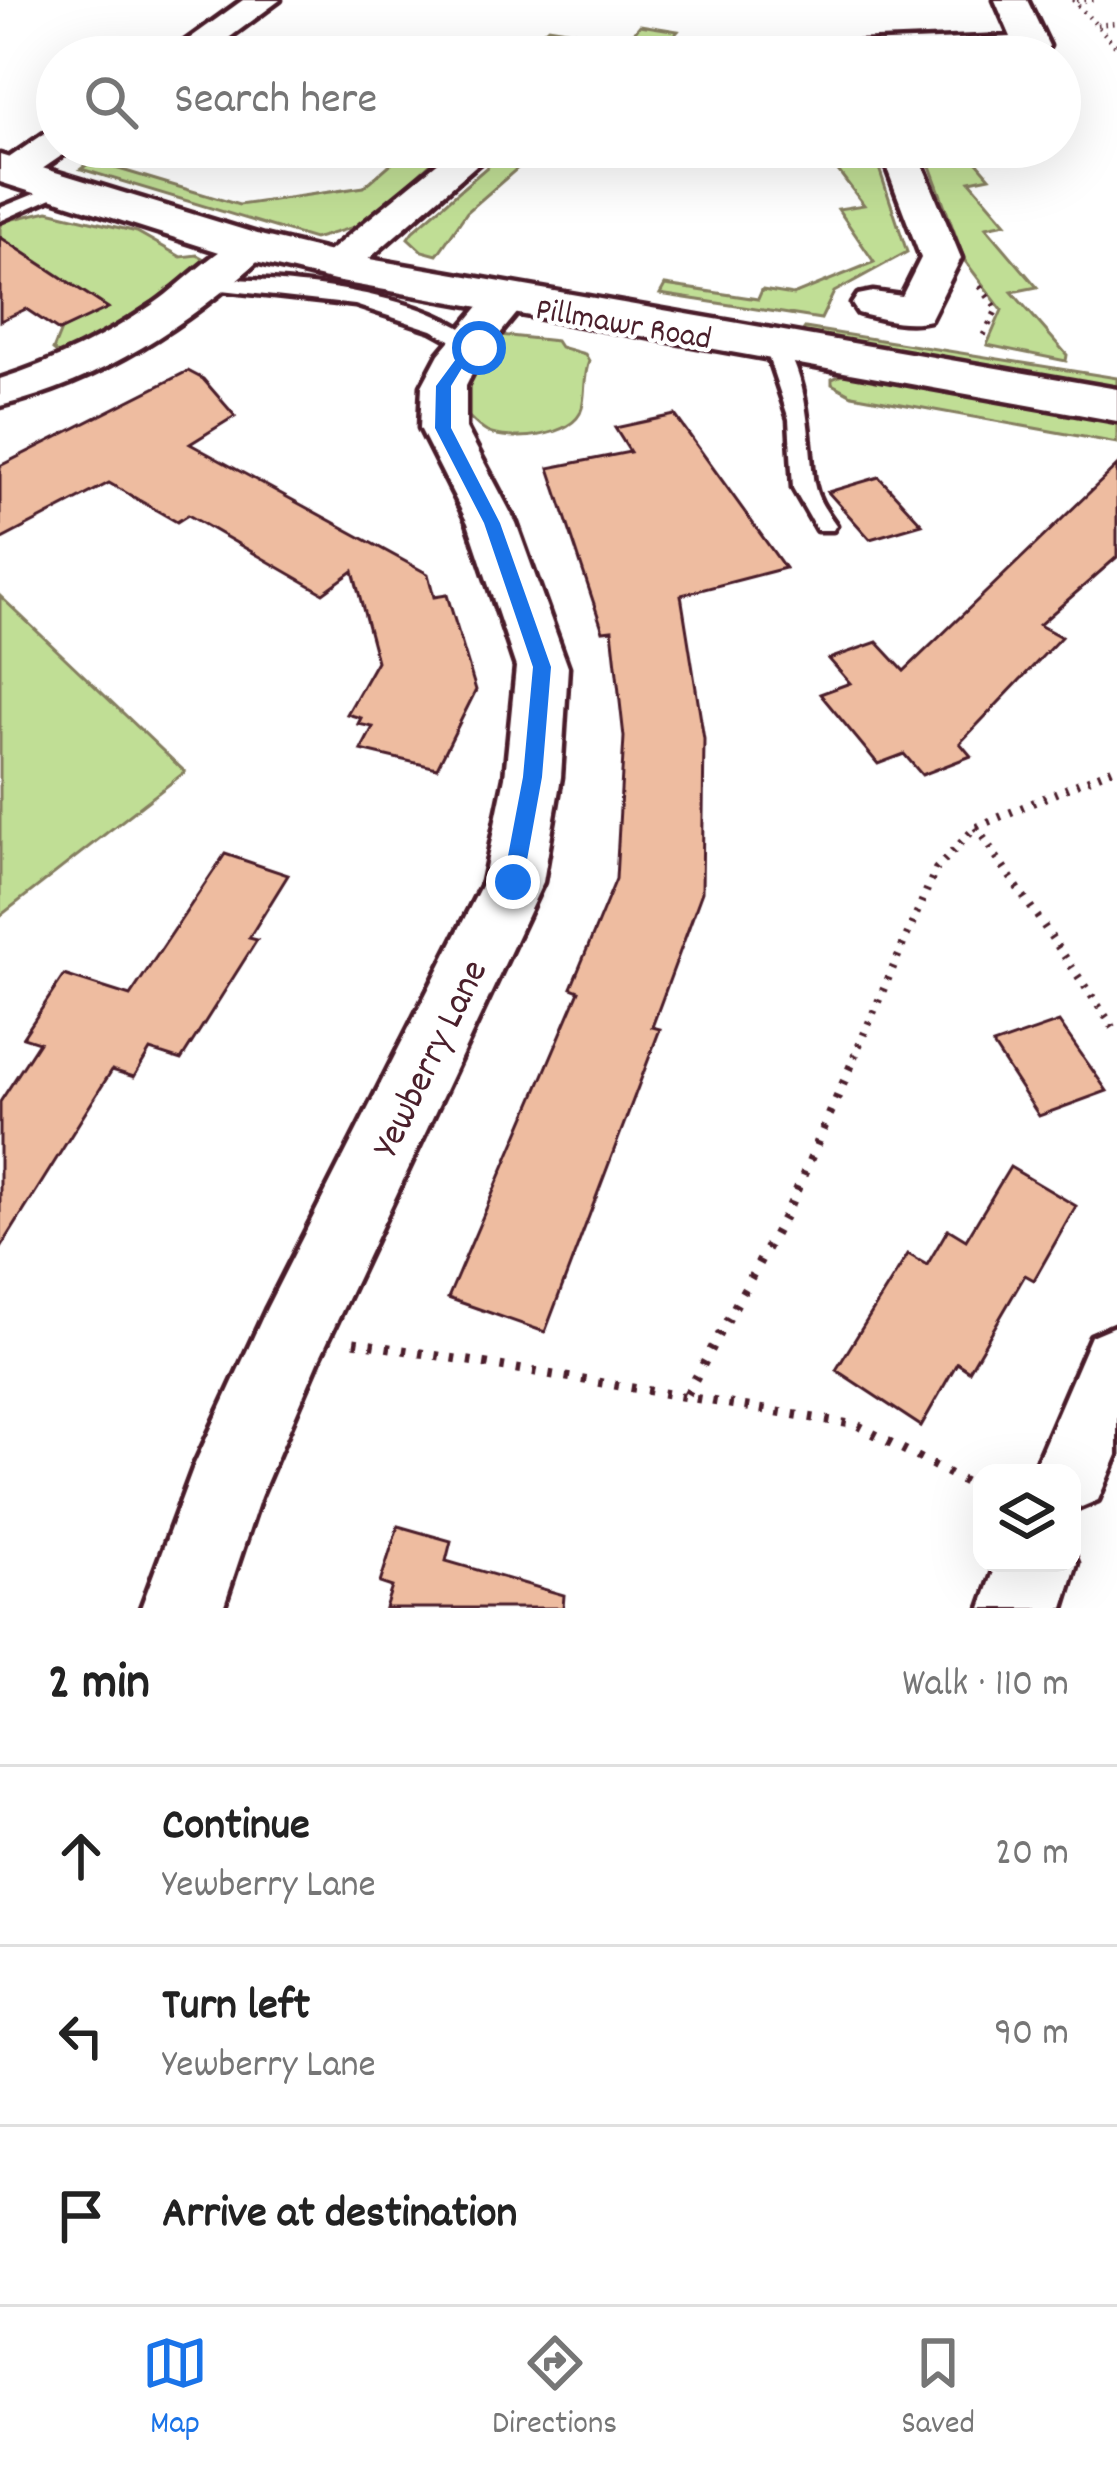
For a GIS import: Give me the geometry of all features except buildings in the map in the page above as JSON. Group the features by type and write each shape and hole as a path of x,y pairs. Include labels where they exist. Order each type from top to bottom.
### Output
{"street":[{"path":"1011,0 1027,36"},
{"path":"203,5 254,7"},
{"path":"212,36 254,7"},
{"name":"Pillmawr Road","path":"4,185 52,168"},
{"name":"Pillmawr Road","path":"68,168 251,247 335,267 485,331 775,347 1117,405"},
{"path":"335,267 454,168"},
{"path":"873,304 915,311 941,258 905,168"},
{"path":"0,393 104,355 211,284 251,247"},
{"name":"Yewberry Lane","path":"182,1608 222,1494 293,1333 513,882 532,777 542,667 492,523 443,428 444,386 485,331"},
{"path":"1075,1464 1116,1364"},
{"path":"1022,1608 1034,1572"}],"lane":[{"path":"211,284 289,286 441,326 485,331"},
{"path":"775,347 801,423 798,472 805,500 825,525"}],"path":[{"path":"1074,1 1095,0"},
{"path":"1074,1 1117,46"},
{"path":"1097,25 1117,23"},
{"path":"975,352 997,309 977,281"},
{"path":"687,1394 789,1208 936,869 976,827 1117,767"},
{"path":"976,827 1117,1033"},
{"path":"293,1333 687,1394 857,1426 973,1486"}],"green space":[{"path":"640,25 678,31 674,36 631,36"},
{"path":"548,27 603,36 538,36"},
{"path":"115,168 239,205 364,187 386,168 425,168 361,225 314,239 81,169"},
{"path":"486,168 518,168 467,212 437,255 422,251 408,238"},
{"path":"836,168 879,168 907,252 834,292 821,319 660,294 665,285 758,299 762,290 793,295 874,262 838,209 864,205"},
{"path":"931,168 982,168 990,177 970,181 1006,223 986,227 1037,287 1012,292 1067,355 1066,361 987,345 1002,310 965,261"},
{"path":"48,211 137,232 181,257 197,255 213,264 117,329 59,355 53,350 61,330 107,307 0,237 0,222"},
{"path":"805,328 1117,378 1117,387 800,335"},
{"path":"500,335 556,341 560,347 585,354 589,361 577,418 555,431 510,437 487,432 465,413 462,384"},
{"path":"846,373 1117,413 1117,443 852,395 832,384 832,379"},
{"path":"0,596 185,772 0,916"}],"route":[{"path":"479,348 470,344 444,386 443,428 492,523 542,667 532,777 513,882"}]}
